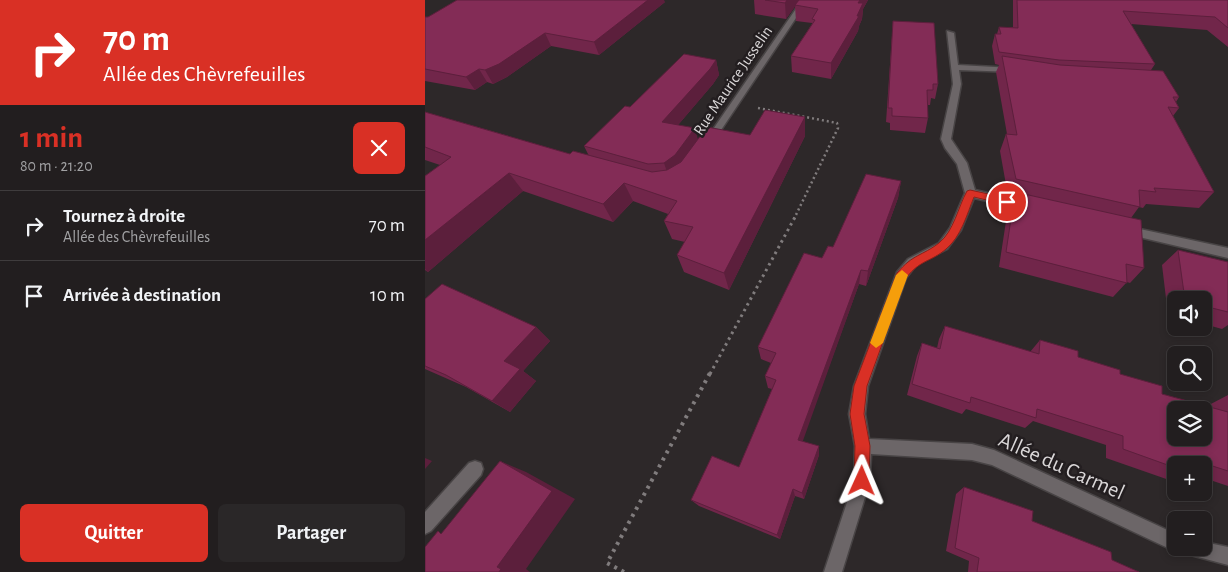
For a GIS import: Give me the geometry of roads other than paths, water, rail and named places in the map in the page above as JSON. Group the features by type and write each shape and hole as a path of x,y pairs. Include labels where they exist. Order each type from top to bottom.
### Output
{"street":[{"name":"Rue Maurice Jusselin","path":"702,150 735,105 805,0"},
{"path":"833,572 862,481 863,446 857,414 861,386 901,276 912,262 943,246 955,230 970,193 962,163 950,148 946,139 957,84 950,33"},
{"path":"956,67 1001,68 1027,73"},
{"path":"970,193 1037,209"},
{"path":"1113,226 1228,253"},
{"name":"Allée du Carmel","path":"863,446 972,452 994,458 1167,538"},
{"path":"425,524 475,469"},
{"path":"1212,552 1228,556"}]}
